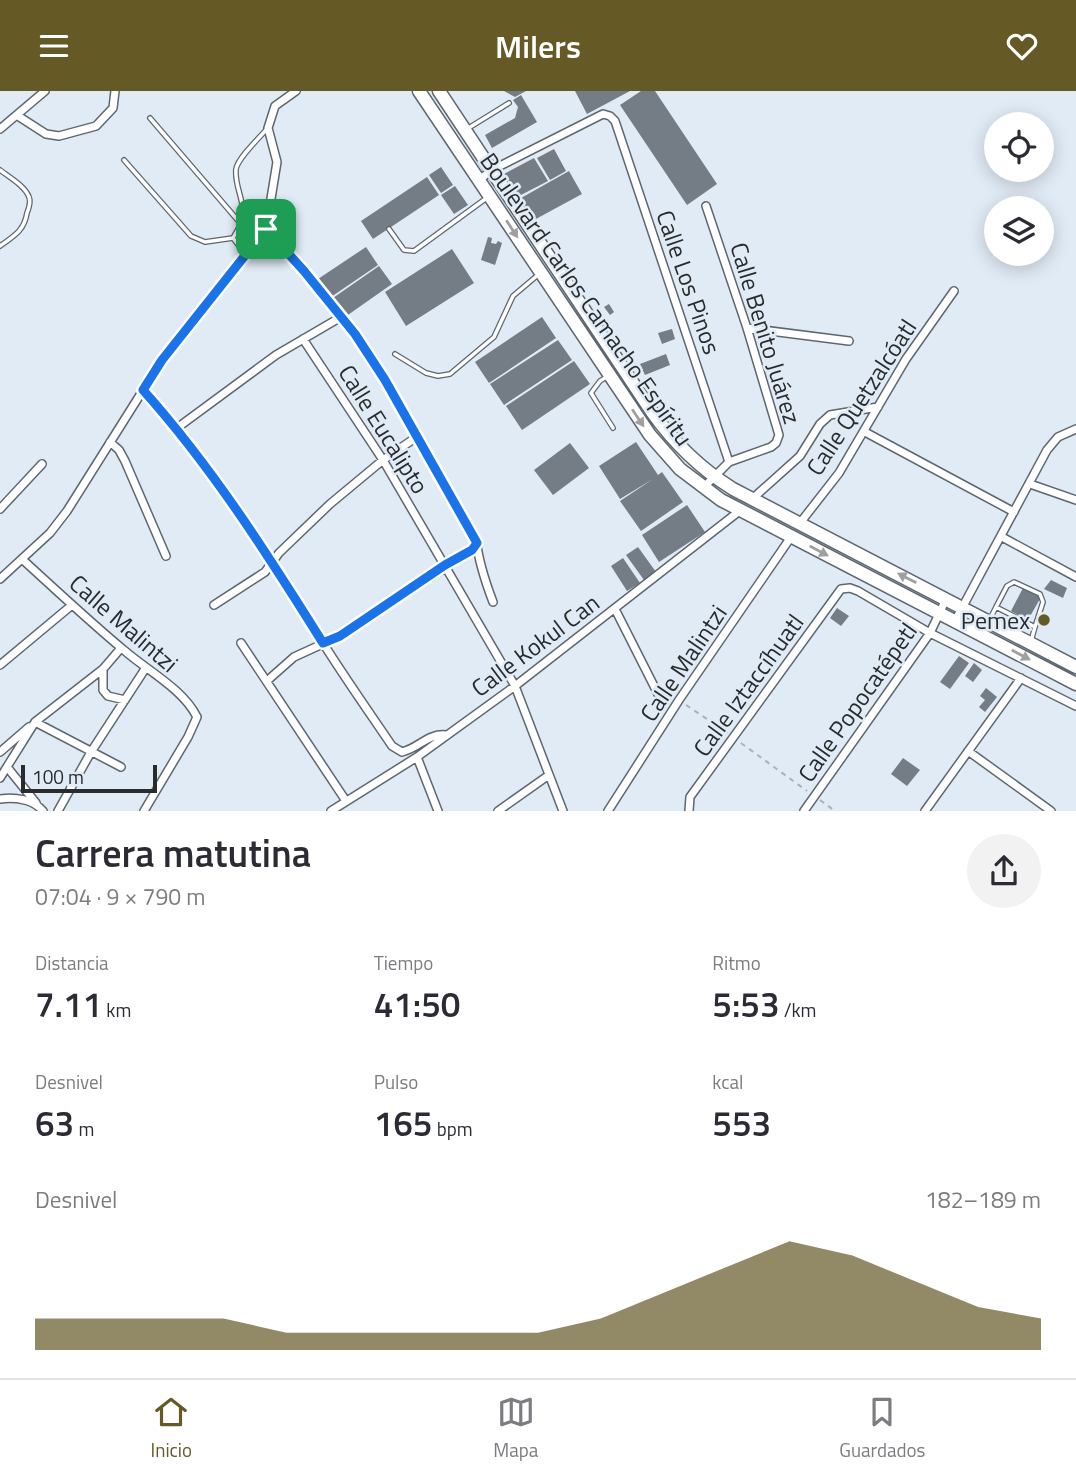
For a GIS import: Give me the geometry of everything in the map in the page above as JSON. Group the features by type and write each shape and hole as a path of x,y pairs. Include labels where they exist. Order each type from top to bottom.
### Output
{"main road":[{"name":"Boulevard Carlos Camacho Espíritu","path":"419,91 658,447 703,488 740,511 1076,684"},
{"name":"Boulevard Carlos Camacho Espíritu","path":"439,91 652,412 674,441 713,477 1076,667"}],"street":[{"path":"0,129 45,91"},
{"path":"18,115 46,134 59,136 96,126 113,108 115,91"},
{"path":"0,579 50,533 67,511 162,360 266,229 277,162 268,128 275,106 296,91"},
{"name":"Calle Los Pinos","path":"492,170 603,114 610,116 619,134 729,462"},
{"path":"479,180 492,170"},
{"name":"Calle Benito Juárez","path":"703,488 729,462 771,447 779,435 706,206"},
{"path":"266,229 341,317 385,380 476,538 484,579 493,602"},
{"name":"Calle Quetzalcóatl","path":"800,523 839,473 906,359 954,292"},
{"path":"177,428 242,379 341,317"},
{"path":"747,328 849,341"},
{"name":"Calle Eucalipto","path":"303,339 383,460 515,686 563,811"},
{"path":"143,390 177,428 272,563 396,749 407,751 432,736 447,735"},
{"name":"Calle Kokul Can","path":"331,811 417,757 515,686 740,511 800,456 820,424 830,415 878,407"},
{"path":"955,621 1053,442 1076,429"},
{"path":"865,432 1014,512"},
{"path":"214,605 265,572 307,526 383,460 418,436"},
{"path":"110,442 119,450 125,461 166,556"},
{"path":"0,509 42,464"},
{"path":"1030,484 1076,500"},
{"name":"Calle Malintzi","path":"608,811 679,700 792,537"},
{"path":"1002,537 1076,577"},
{"path":"268,680 294,657 340,636 476,547"},
{"name":"Calle Malintzi","path":"23,560 145,669 180,696 197,717 144,811"},
{"name":"Calle Iztaccíhuatl","path":"689,808 690,797 841,589 858,591 930,633"},
{"name":"Calle Popocatépetl","path":"804,811 930,633 946,599"},
{"path":"0,665 72,604"},
{"path":"615,608 658,694"},
{"path":"930,633 1076,706"},
{"path":"242,643 346,801"},
{"path":"0,752 103,669 121,648"},
{"path":"103,669 103,690 107,696 125,700"},
{"path":"58,811 91,752 145,669"},
{"path":"925,811 1021,678"},
{"path":"35,722 121,767"},
{"path":"0,778 35,722"},
{"path":"968,751 1051,811"},
{"path":"417,757 439,811"},
{"path":"7,767 43,811"},
{"path":"498,811 549,775"},
{"path":"0,799 15,798 36,803"}],"lane":[{"path":"465,130 509,103"},
{"path":"150,118 241,224"},
{"path":"233,238 241,224 244,206 236,170 239,162 268,128"},
{"path":"124,160 191,236 205,242 233,238"},
{"path":"0,170 23,188 30,201 25,226 0,246"},
{"path":"389,229 404,250 414,251 490,196"},
{"path":"233,238 245,254"},
{"path":"395,355 426,373 438,376 450,374 494,337 513,296 541,273"},
{"path":"609,375 600,381 591,393 613,428"},
{"path":"982,635 1007,586 1014,582 1040,594 1043,602 1030,643"},
{"path":"996,607 1035,627"}],"path":[{"path":"679,700 835,811"}],"building":[{"path":"504,91 526,91 515,97"},
{"path":"575,91 630,91 587,114"},
{"path":"641,91 655,91 717,184 687,205 620,105"},
{"path":"521,95 537,122 492,148 485,135 515,118 518,107 513,100"},
{"path":"554,149 566,171 550,180 537,158"},
{"path":"534,158 548,181 519,196 504,174"},
{"path":"441,167 453,185 441,193 429,175"},
{"path":"569,171 582,194 534,220 521,198"},
{"path":"427,177 439,195 373,239 361,221"},
{"path":"455,186 468,205 454,214 441,195"},
{"path":"488,237 492,238 491,243 502,243 495,265 481,260"},
{"path":"366,247 378,265 331,297 318,279"},
{"path":"452,249 474,283 406,326 385,292"},
{"path":"379,266 392,284 345,317 333,298"},
{"path":"609,304 614,312 610,315 604,307"},
{"path":"542,317 556,338 489,383 475,362"},
{"path":"672,329 675,339 662,344 658,333"},
{"path":"558,340 572,360 504,405 490,384"},
{"path":"666,354 670,365 645,375 640,364"},
{"path":"574,361 590,384 522,430 506,406"},
{"path":"636,442 658,475 662,472 683,502 641,531 620,501 653,479 620,499 599,466"},
{"path":"570,443 589,468 553,495 534,470"},
{"path":"687,505 705,532 659,562 642,535"},
{"path":"638,547 656,572 644,580 626,555"},
{"path":"623,558 640,583 627,591 611,566"},
{"path":"1051,580 1067,588 1063,598 1044,589"},
{"path":"1023,588 1041,597 1028,620 1011,611"},
{"path":"837,608 849,616 841,626 830,618"},
{"path":"959,656 969,663 950,689 940,682"},
{"path":"974,663 982,670 973,682 965,676"},
{"path":"986,688 997,697 985,712 979,707 985,700 980,696"},
{"path":"903,758 920,770 907,786 891,774"}],"place":[{"name":"Pemex","path":"1044,620"}],"route":[{"path":"266,229 355,334 418,436 477,543 472,550 445,565 340,636 323,643 272,563 177,428 143,390 162,360 266,229"}]}
